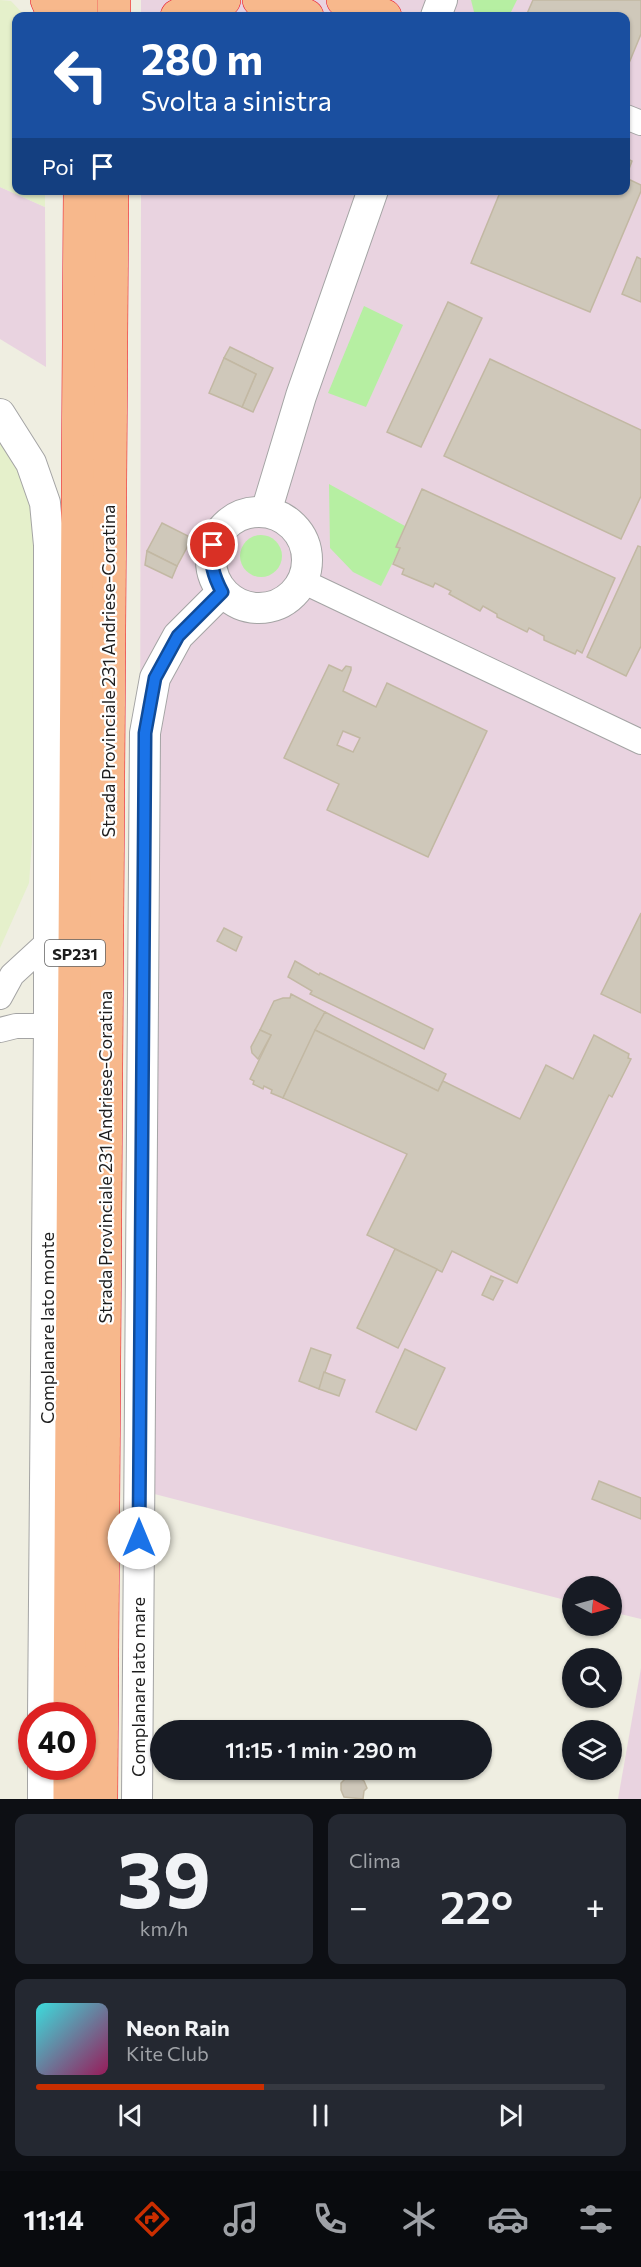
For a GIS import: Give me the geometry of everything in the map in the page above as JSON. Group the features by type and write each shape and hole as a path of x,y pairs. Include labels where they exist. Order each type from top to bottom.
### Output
{"highway":[{"path":"184,12 199,4 224,0"},
{"path":"259,0 285,5 299,12"},
{"path":"343,0 374,12"},
{"name":"Strada Provinciale 231 Andriese-Coratina","path":"70,1702 80,195"},
{"name":"Strada Provinciale 231 Andriese-Coratina","path":"101,1799 112,195"},
{"path":"70,1780 70,1799"}],"street":[{"path":"266,512 300,396 370,195"},
{"name":"Complanare lato monte","path":"0,414 9,424 31,463 45,502 49,545 49,1026 43,1702"},
{"path":"266,512 280,517 292,525 301,537 306,551 306,566 302,580 293,594 280,603 266,608 250,607 235,602 222,592 214,578 210,561 213,545 221,530 233,519 249,513 266,512"},
{"path":"302,580 641,742"},
{"name":"Complanare lato mare","path":"137,1799 145,733 155,678 178,636 222,592"},
{"path":"0,998 12,975 49,941"},
{"path":"0,1030 16,1026 49,1026"},
{"path":"43,1780 43,1799"}],"shaded area":[{"path":"141,0 641,0 641,1619 622,1614 622,1576 562,1576 562,1599 139,1490 141,195 630,195 630,12 141,12"},
{"path":"0,187 12,192 12,195 18,195 45,207 46,367 0,339"},
{"path":"641,1668 641,1799 618,1799"}],"green space":[{"path":"0,0 11,1 21,12 12,12 12,192 0,187"},
{"path":"471,0 517,0 511,12 474,12"},
{"path":"18,195 45,195 45,207"},
{"path":"364,306 403,325 366,407 328,393"},
{"path":"0,438 22,468 32,508 37,550 32,842 29,883 0,948"},
{"path":"329,484 405,526 396,546 400,548 381,586 353,572 330,548"},
{"path":"261,535 269,536 276,541 281,548 281,564 276,571 269,576 261,577 253,576 246,571 241,564 240,556 241,548 246,541 253,536"}],"building":[{"path":"533,0 641,0 641,34 630,61 630,12 528,12"},
{"path":"630,180 641,185 641,191 590,312 471,263 499,195 630,195"},
{"path":"637,257 641,259 641,302 622,294"},
{"path":"448,302 482,318 421,447 387,432"},
{"path":"230,347 273,368 253,412 242,407 256,374 224,358"},
{"path":"224,358 256,374 242,407 209,393"},
{"path":"490,359 641,430 641,496 621,539 444,456"},
{"path":"422,489 615,578 582,653 577,650 575,654 544,640 544,636 529,628 527,632 497,617 497,614 483,606 480,611 449,594 451,591 435,583 433,587 402,574 404,569 393,564 400,548 396,547"},
{"path":"162,523 192,538 177,566 147,551"},
{"path":"638,546 641,547 641,646 626,676 587,657"},
{"path":"147,551 177,566 172,578 145,565"},
{"path":"329,665 342,671 346,666 351,667 343,691 376,707 387,683 487,731 428,857 327,810 339,784 284,758","holes":["343,731 360,738 353,752 337,745"]},
{"path":"641,913 641,1013 601,994"},
{"path":"224,928 242,937 236,951 217,941"},
{"path":"295,961 319,975 320,973 433,1029 424,1049 310,994 312,991 288,977"},
{"path":"291,994 325,1012 283,1098 271,1093 272,1090 264,1086 263,1089 253,1084 254,1081 250,1079 271,1035 260,1030 274,1001 290,998"},
{"path":"325,1012 446,1074 438,1091 315,1030"},
{"path":"260,1030 271,1035 258,1059 252,1053 251,1047"},
{"path":"315,1030 438,1091 443,1081 520,1119 546,1065 573,1079 594,1035 629,1054 628,1058 631,1059 612,1097 609,1095 517,1283 452,1251 442,1272 367,1235 407,1154 283,1098"},
{"path":"395,1249 437,1269 398,1348 357,1328"},
{"path":"491,1276 503,1281 493,1300 482,1295"},
{"path":"311,1348 331,1355 319,1389 299,1381"},
{"path":"405,1349 445,1368 416,1430 376,1412"},
{"path":"324,1372 345,1380 339,1396 319,1389"},
{"path":"599,1481 641,1498 641,1519 592,1499"},
{"path":"344,1780 364,1781 367,1788 363,1799 344,1797 341,1783"}],"route":[{"path":"139,1538 145,733 155,678 178,636 222,592 214,578 210,561 213,545"}]}
